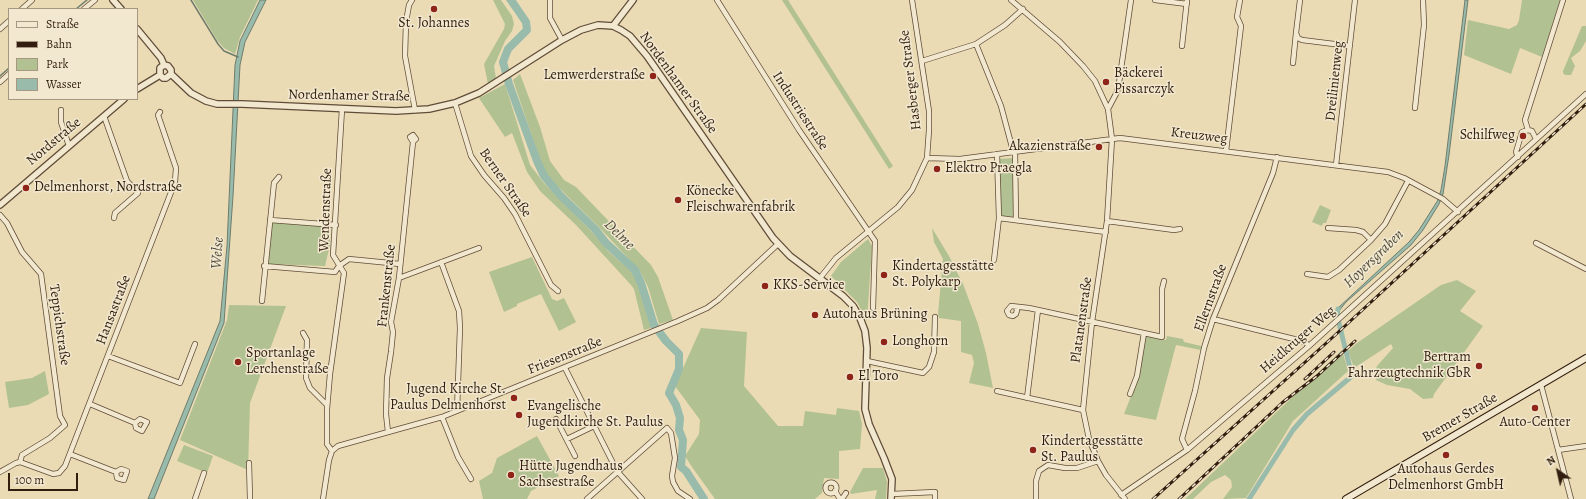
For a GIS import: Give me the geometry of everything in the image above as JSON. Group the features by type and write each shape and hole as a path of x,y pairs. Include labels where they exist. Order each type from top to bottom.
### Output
{"main road":[{"name":"Bremer Straße","path":"1346,499 1586,358"}],"street":[{"path":"23,8 32,0"},
{"path":"85,8 94,0"},
{"path":"113,0 119,8"},
{"path":"412,0 409,5 406,22 405,49 415,110"},
{"path":"550,0 550,18 562,40"},
{"path":"612,26 633,0"},
{"name":"Industriestraße","path":"717,0 799,130 868,232"},
{"name":"Hasberger Straße","path":"820,278 836,258 889,216 907,197 916,183 927,158 929,111 912,0"},
{"path":"1011,0 1060,42 1095,81 1108,109 1112,139"},
{"path":"1108,109 1117,92 1130,0"},
{"path":"1155,0 1187,2 1182,46"},
{"path":"1226,151 1241,26 1237,17 1240,0"},
{"path":"1293,63 1300,0"},
{"name":"Dreilinienweg","path":"1336,165 1355,0"},
{"path":"1415,108 1424,25 1423,0"},
{"path":"1536,139 1532,131 1528,130 1525,120 1563,0"},
{"path":"922,61 976,44 1005,25 1023,9"},
{"path":"0,29 8,21"},
{"name":"Nordenhamer Straße","path":"138,29 161,58 164,65 170,68 171,74 191,93 206,101 217,104 396,111 429,109 455,103 479,93 562,40 589,27 598,25 612,26 627,34 647,56 761,223 778,244 790,256 843,296 853,306 860,318 865,331 867,348 865,409 874,438 892,479 892,496"},
{"path":"1296,33 1298,38 1302,40 1350,46"},
{"path":"976,44 1001,106 1014,151 1016,220"},
{"path":"160,75 160,68 164,65"},
{"path":"160,75 163,78 166,78 171,74"},
{"path":"0,82 8,75"},
{"path":"138,88 160,75"},
{"name":"Heidkruger Weg","path":"1123,497 1187,450 1309,346 1586,94"},
{"name":"Nordstraße","path":"0,205 123,100"},
{"name":"Berner Straße","path":"455,103 471,156 515,214 551,285 558,291"},
{"name":"Wendenstraße","path":"332,451 327,444 327,405 344,273 333,255 342,109"},
{"path":"61,110 61,122 69,146"},
{"name":"Hansastraße","path":"20,462 53,474 59,473 65,466 90,404 175,182 176,168 158,115 160,112"},
{"path":"104,116 127,180 138,193 115,213 114,218"},
{"path":"1518,157 1516,152 1522,132 1528,130"},
{"name":"Kreuzweg","path":"927,158 960,159 1120,138 1388,172 1437,195 1444,199 1458,212"},
{"name":"Platanenstraße","path":"1112,139 1108,221 1092,322 1083,410 1089,439 1098,461 1106,475 1123,497"},
{"name":"Frankenstraße","path":"388,432 386,414 387,378 392,352 393,332 391,322 399,278 413,142"},
{"path":"994,260 999,218 997,154"},
{"name":"Ellernstraße","path":"1187,450 1182,439 1195,391 1204,348 1213,319 1273,173 1277,157"},
{"path":"262,301 264,266 274,183 279,177"},
{"path":"1307,274 1328,278 1339,270 1371,240 1385,224 1408,181"},
{"name":"Teppichstraße","path":"0,215 7,222 19,248 41,274 60,416 65,425 50,438 22,455 20,462"},
{"path":"999,218 1106,232"},
{"path":"270,220 336,225"},
{"path":"1108,221 1174,230 1180,229"},
{"path":"1328,228 1356,230 1363,232 1371,240"},
{"path":"868,232 875,241 873,308"},
{"path":"1536,243 1586,269"},
{"name":"Friesenstraße","path":"332,451 338,446 366,437 442,417 565,368 707,308 718,300 778,244"},
{"path":"399,278 479,248"},
{"path":"264,266 335,272 339,266 349,258 400,264"},
{"path":"441,262 459,311 460,328 457,411"},
{"path":"1016,307 1038,310 1162,337 1162,289 1164,281"},
{"path":"1028,398 1038,310"},
{"path":"867,361 923,374 929,367 934,352 934,317"},
{"path":"1213,319 1302,341 1309,346"},
{"path":"303,333 307,340 306,378 310,388 327,405"},
{"path":"1130,394 1137,376 1144,333"},
{"path":"108,356 180,383 195,344"},
{"path":"565,368 617,471 642,499"},
{"path":"1540,385 1572,499"},
{"path":"997,391 1083,410"},
{"path":"90,404 135,423"},
{"path":"442,417 458,456 471,479"},
{"path":"556,419 575,456"},
{"path":"566,439 594,426"},
{"path":"587,499 667,428 671,433 675,458 673,482 678,491 690,499"},
{"path":"1558,450 1586,446"},
{"path":"323,499 328,460 332,451"},
{"path":"70,454 116,472"},
{"path":"1036,499 1036,481 1039,471 1048,465 1065,468 1077,468 1098,461"},
{"path":"0,472 20,462"},
{"path":"249,463 250,499"},
{"path":"195,499 204,473"},
{"path":"835,491 841,499 846,493"},
{"path":"892,496 935,492 935,499"}],"green space":[{"path":"193,0 258,0 240,37 235,54 224,48 217,40"},
{"path":"493,0 501,0 512,16 514,24 512,31 505,41 494,66 496,79 488,84 484,64 504,29 505,24"},
{"path":"782,0 788,0 893,166 889,169"},
{"path":"1522,0 1560,0 1542,57 1520,48 1511,74 1464,55 1468,20 1509,29 1517,25"},
{"path":"1582,26 1586,26 1586,41 1580,51 1571,58 1575,66 1571,75 1565,75 1563,71"},
{"path":"520,74 540,127 550,161 564,180 576,187 651,265 658,277 673,320 659,324 648,287 640,271 598,226 548,177 538,154 513,80"},
{"path":"505,84 530,165 544,183 593,233 608,251 631,271 639,285 651,328 644,330 634,289 576,225 540,191 527,172 512,133 505,137 479,98"},
{"path":"1014,158 1014,217 1001,216 998,159"},
{"path":"1320,205 1331,210 1326,223 1323,223 1322,226 1312,222"},
{"path":"271,221 330,227 330,245 325,266 266,264"},
{"path":"932,228 949,256 963,284 978,324 993,388 969,383 974,363 972,355 961,352 961,321 939,318 938,314 943,259 934,242"},
{"path":"868,239 872,246 867,321 857,302 831,276 841,262"},
{"path":"532,257 552,299 557,301 564,298 576,322 559,331 541,294 517,304 517,306 504,312 489,272"},
{"path":"1457,280 1476,291 1460,311 1483,326 1434,394 1433,398 1423,399 1410,389 1387,385 1376,380 1375,372 1377,366 1393,348 1391,344 1354,368 1348,351 1357,343 1441,285"},
{"name":"Sportanlage Lerchenstraße","path":"229,305 286,306 250,403 248,470 180,440 227,320"},
{"path":"701,328 747,332 744,386 778,426 803,426 805,411 836,415 837,408 859,411 862,424 860,449 839,451 839,479 824,478 822,493 815,499 715,499 692,467 685,456 699,434 700,420 675,386"},
{"path":"1146,336 1166,340 1167,336 1183,339 1184,342 1201,346 1201,350 1176,345 1156,420 1124,414 1139,376"},
{"path":"1342,350 1348,371 1293,421 1246,498 1223,499 1232,487 1231,480 1225,475 1211,482 1193,499 1185,499"},
{"path":"45,371 49,394 28,405 9,408 5,382 32,378"},
{"path":"537,436 559,476 531,491 527,499 483,499 479,481 492,473 497,458"},
{"path":"184,445 213,456 207,473 177,461"},
{"path":"863,468 883,468 887,482 886,499 875,499 877,490 851,494 850,492"}],"water":[{"path":"260,0 266,0 245,42 240,65 224,323 154,499 148,499 220,321 227,246 235,65 240,41"},
{"path":"507,0 514,0 526,22 517,14"},
{"path":"1465,0 1468,0 1449,155 1443,194 1439,204 1423,230 1411,245 1346,302 1335,316 1338,308 1409,242 1419,230 1438,200 1445,166"}],"waterway":[{"path":"77,8 87,0"},
{"path":"191,0 218,44 224,51 238,57"},
{"name":"Delme","path":"511,0 526,22 527,30 508,49 503,62 509,84 537,161 544,176 560,195 595,229 606,243 635,270 641,283 654,325 666,341 679,354 679,369 669,393 676,405 680,418 679,430 683,440 681,467 686,471 704,499"},
{"path":"0,76 8,69"},
{"name":"Hoyersgraben","path":"1249,499 1293,430 1307,414 1352,376 1337,315 1338,309"}],"railway":[{"path":"1153,499 1333,337 1586,104"},
{"path":"1179,499 1283,402 1317,376 1355,341"},
{"path":"1305,379 1334,352"}],"place":[{"name":"St. Johannes","path":"434,9"},
{"name":"Lemwerderstraße","path":"653,76"},
{"name":"Bäckerei Pissarczyk","path":"1106,82"},
{"name":"Schilfweg","path":"1523,136"},
{"name":"Akazienstraße","path":"1099,147"},
{"name":"Elektro Praegla","path":"937,169"},
{"name":"Delmenhorst, Nordstraße","path":"26,188"},
{"name":"Könecke Fleischwarenfabrik","path":"678,200"},
{"name":"Kindertagesstätte St. Polykarp","path":"884,275"},
{"name":"KKS-Service","path":"765,286"},
{"name":"Autohaus Brüning","path":"815,315"},
{"name":"Longhorn","path":"884,342"},
{"name":"Sportanlage Lerchenstraße","path":"238,362"},
{"name":"Bertram Fahrzeugtechnik GbR","path":"1479,366"},
{"name":"El Toro","path":"850,377"},
{"name":"Jugend Kirche St. Paulus Delmenhorst","path":"514,398"},
{"name":"Auto-Center","path":"1535,408"},
{"name":"Evangelische Jugendkirche St. Paulus","path":"519,415"},
{"name":"Kindertagesstätte St. Paulus","path":"1033,450"},
{"name":"Autohaus Gerdes Delmenhorst GmbH","path":"1446,455"},
{"name":"Hütte Jugendhaus Sachsestraße","path":"511,475"}],"water label":[{"name":"Welse","path":"218,253"}]}
